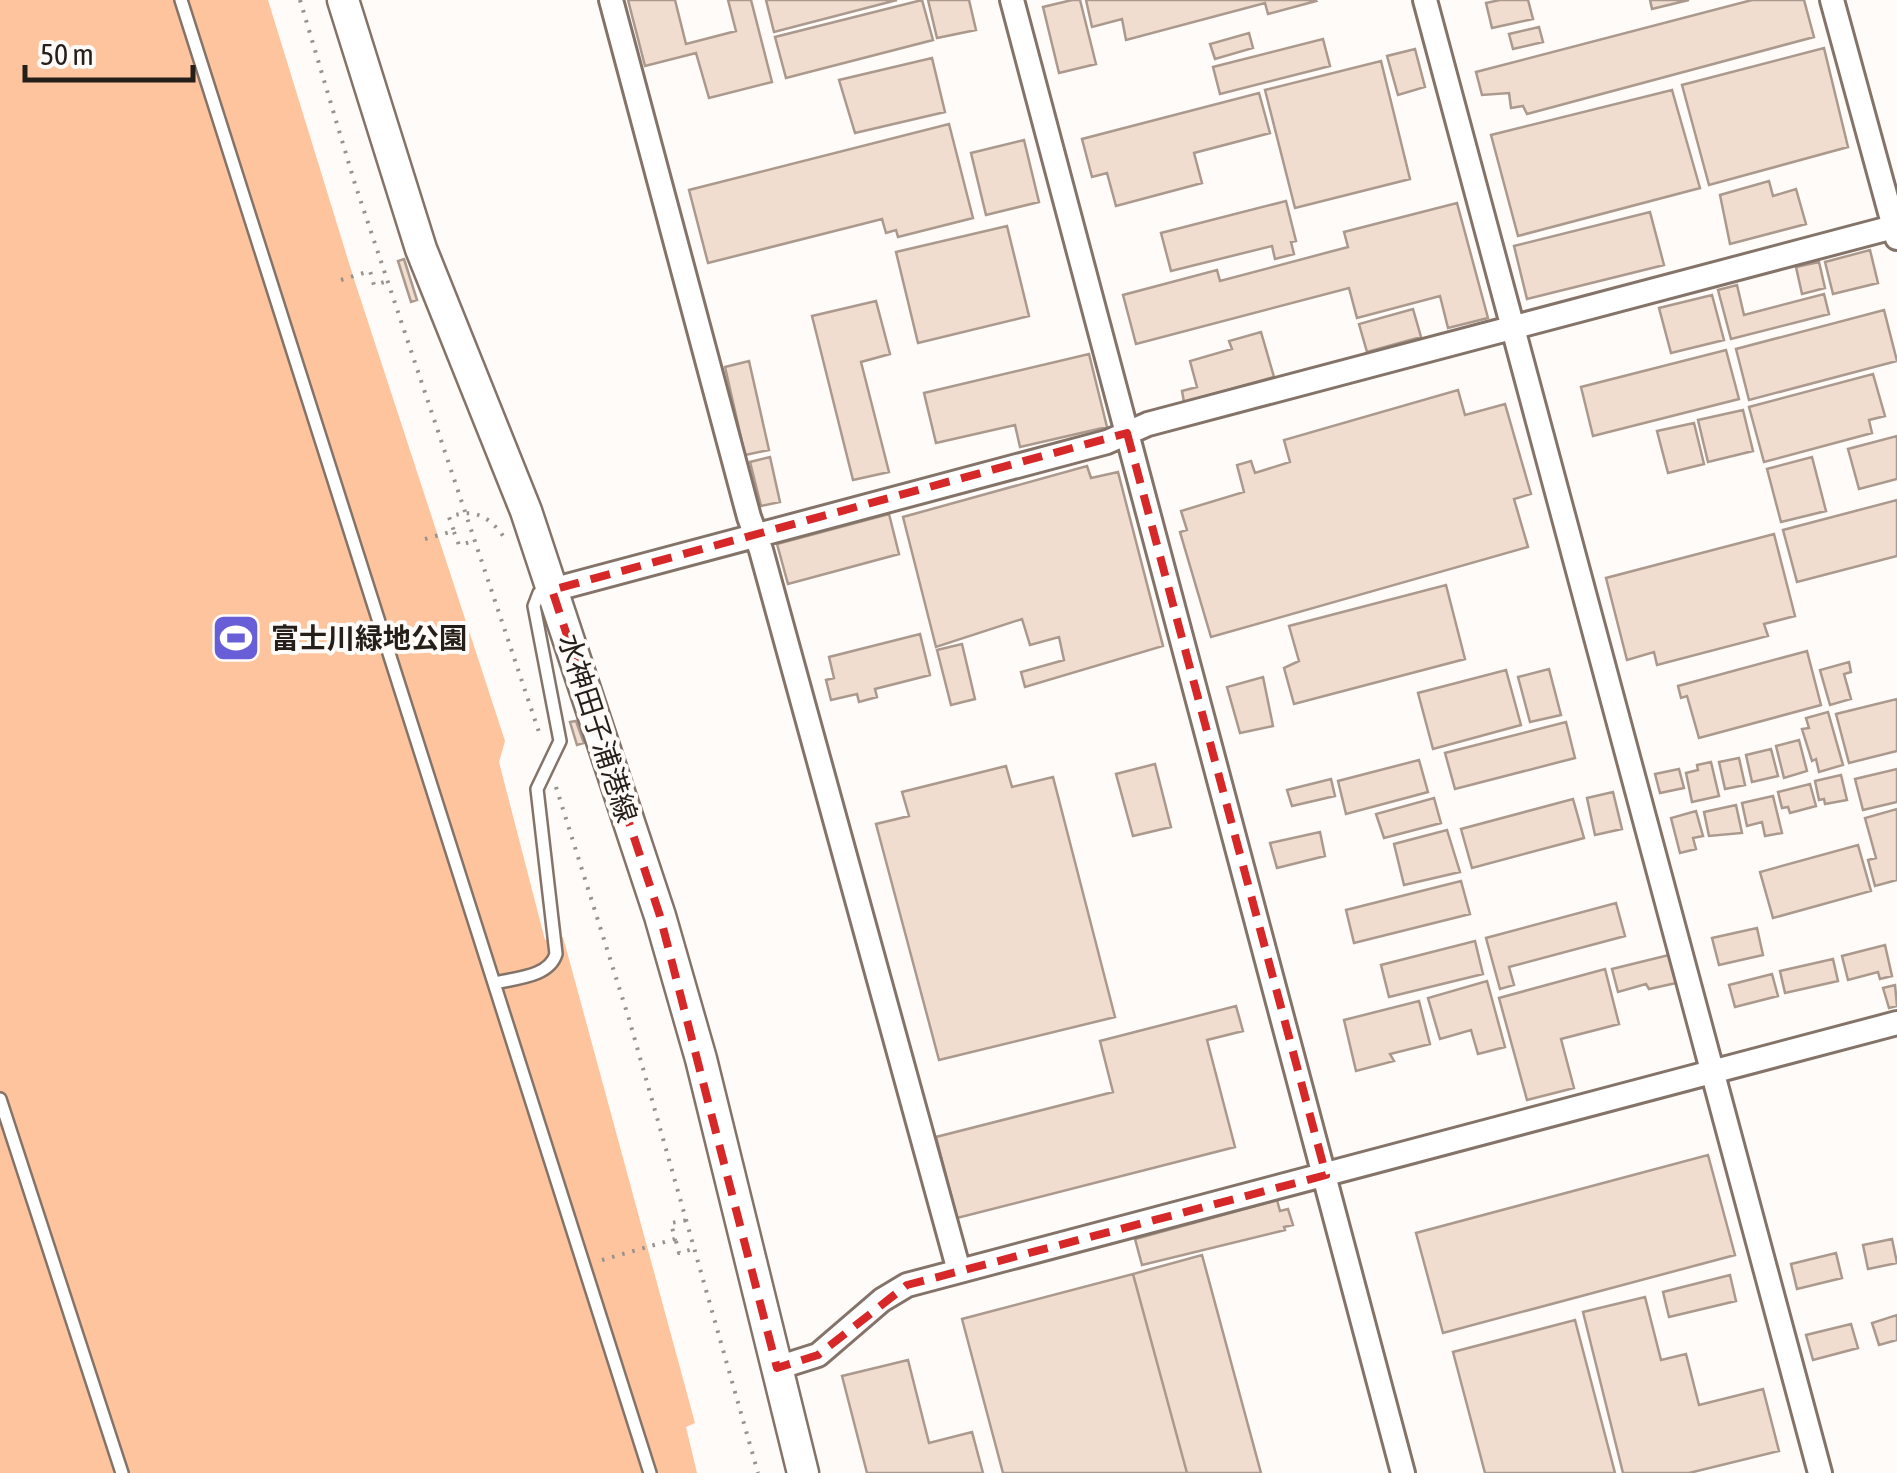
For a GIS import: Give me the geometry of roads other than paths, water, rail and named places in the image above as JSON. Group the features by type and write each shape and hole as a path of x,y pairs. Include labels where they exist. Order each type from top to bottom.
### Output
{"main road":[{"name":"水神田子浦港線","path":"343,0 421,250 526,511 679,979 802,1473"}],"street":[{"path":"611,0 959,1271"},
{"path":"1012,0 1404,1473"},
{"path":"1425,0 1820,1473"},
{"path":"552,590 1107,442 1148,424 1896,231 1832,0"},
{"path":"777,1368 818,1355 894,1292 959,1271 1897,1023"}],"lane":[{"path":"180,0 650,1473"},
{"path":"495,983 544,970 553,964 556,954 537,789 560,742 534,606 539,594 552,590"},
{"path":"0,1099 122,1473"}],"place":[{"name":"富士川緑地公園","path":"236,638"}]}
